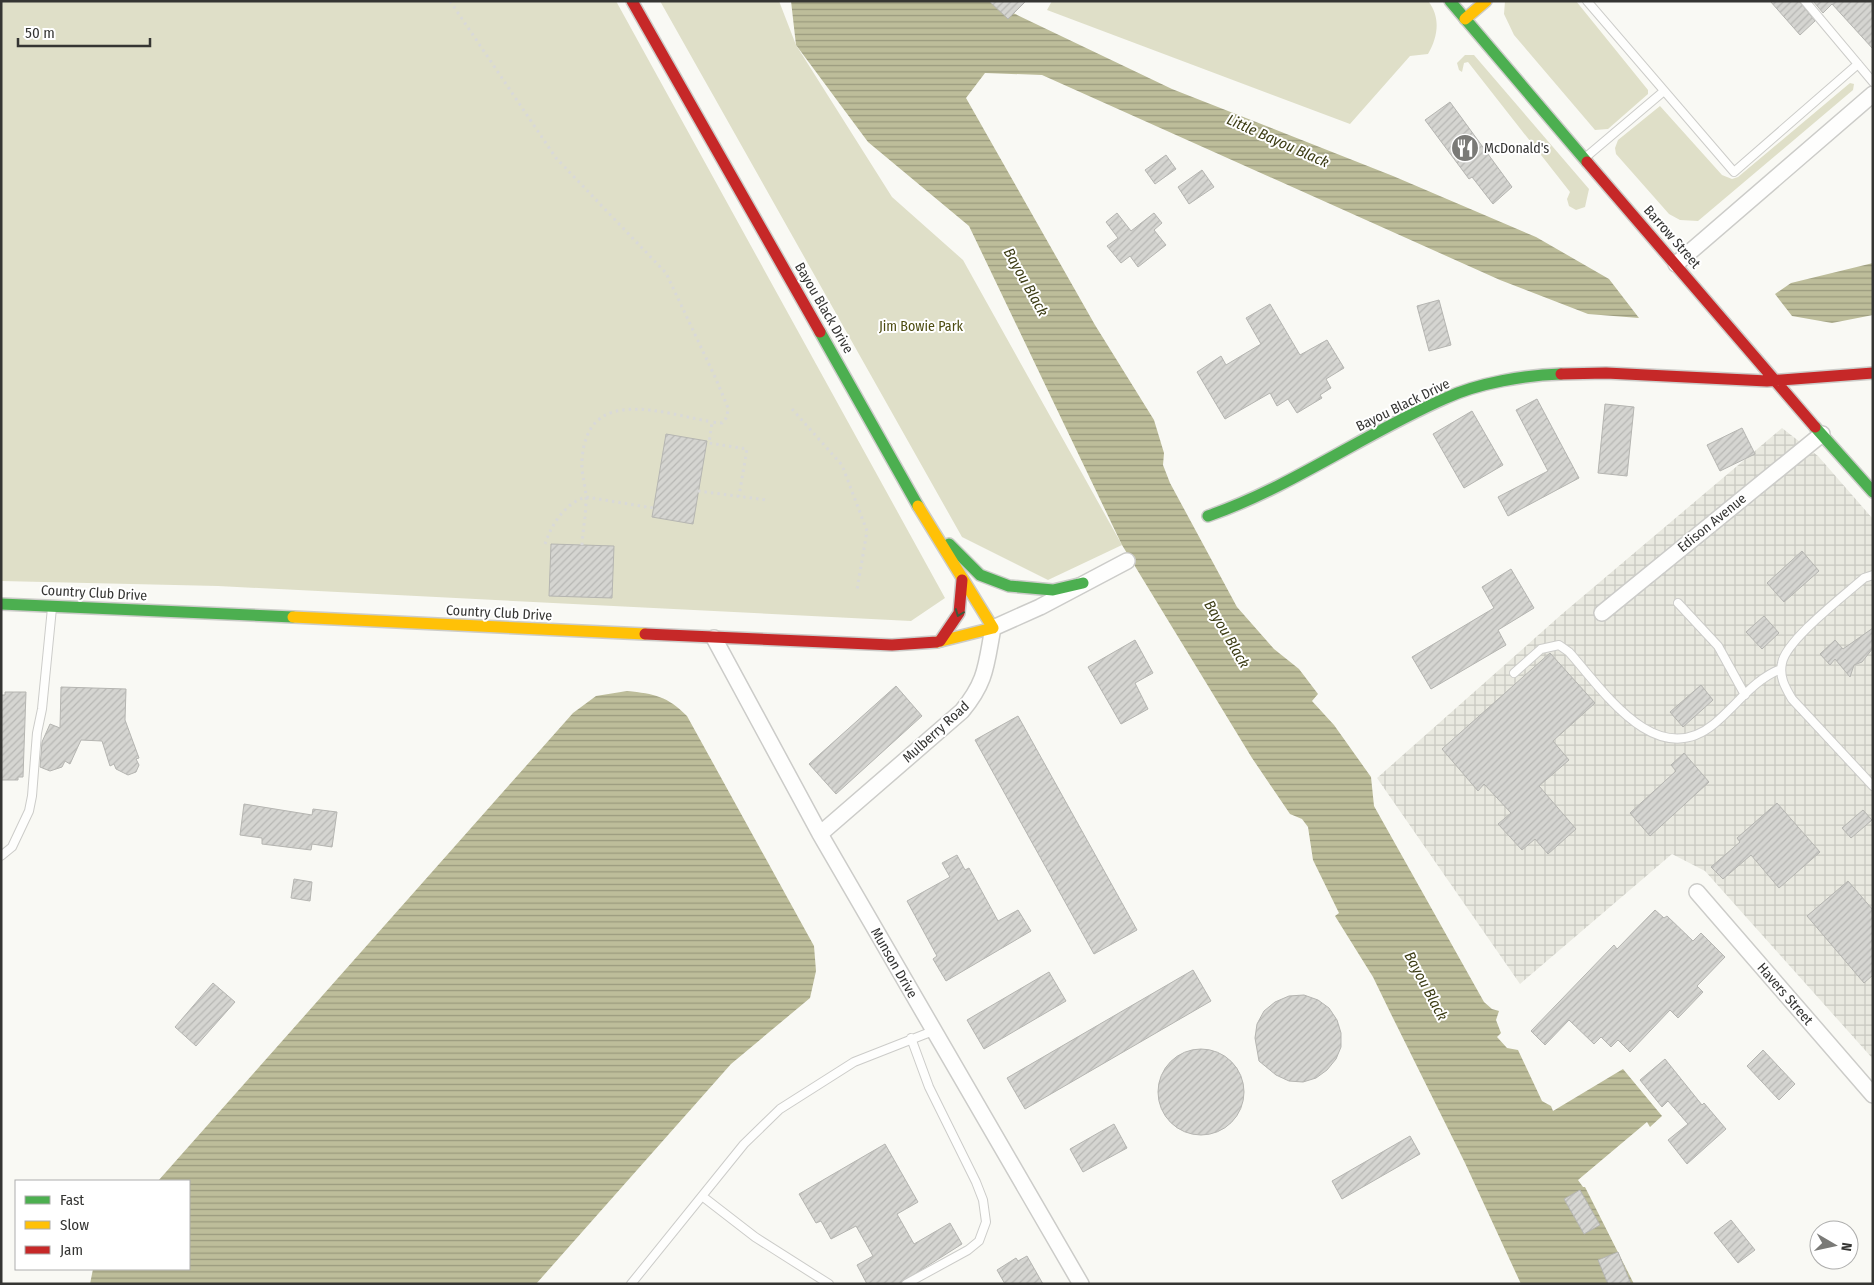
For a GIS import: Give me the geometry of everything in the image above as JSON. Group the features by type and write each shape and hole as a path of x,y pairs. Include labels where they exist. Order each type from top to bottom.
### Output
{"street":[{"name":"Bayou Black Drive","path":"632,1 927,522 993,628"},
{"name":"Barrow Street","path":"1450,1 1873,492"},
{"path":"1465,19 1486,1"},
{"path":"1676,264 1873,94"},
{"name":"Bayou Black Drive","path":"1208,516 1246,504 1447,397 1507,380 1540,375 1606,373 1775,380 1873,372"},
{"name":"Edison Avenue","path":"1602,613 1822,434"},
{"path":"927,522 980,575 1009,586 1040,590 1053,590 1083,583"},
{"path":"993,628 1040,607 1128,561"},
{"path":"940,641 959,616 963,603 962,580"},
{"name":"Country Club Drive","path":"1,604 892,645 940,641 967,636 993,628"},
{"name":"Mulberry Road","path":"820,834 962,711 977,694 983,680 993,628"},
{"name":"Munson Drive","path":"714,638 820,834 1082,1284"},
{"name":"Havers Street","path":"1697,892 1873,1095"}],"lane":[{"path":"1587,1 1734,172 1858,64"},
{"path":"1805,1 1873,82"},
{"path":"1585,158 1664,91"},
{"path":"1873,575 1864,578 1801,634 1788,649 1782,661 1781,669 1784,686 1792,699 1873,786"},
{"path":"1678,603 1718,646 1745,695"},
{"path":"1,856 12,847 29,811 37,733 42,709 52,606"},
{"path":"1514,673 1541,650 1559,646 1569,652 1626,716 1643,730 1668,738 1692,736 1702,732 1771,673 1781,669"},
{"path":"631,1284 659,1246 744,1144 780,1109 854,1062 911,1038 933,1031"},
{"path":"906,1284 973,1246 979,1241 986,1222 976,1182 930,1087 911,1038"},
{"path":"702,1196 770,1247 829,1284"}],"path":[{"path":"450,1 556,158 666,274 728,408 727,417 722,422 712,422 643,410 620,409 604,414 592,423 584,440 582,476 586,497 582,545"},
{"path":"792,409 842,465 867,531 857,590"},
{"path":"712,422 709,443 747,449 739,496"},
{"path":"698,491 768,500"},
{"path":"545,544 549,531 567,507 577,499 586,497 653,508"}],"shaded area":[{"path":"1782,428 1818,456 1873,519 1873,1059 1705,871 1672,854 1520,984 1377,778 1562,614"}],"green space":[{"path":"1,1 616,1 945,598 911,621 218,586 1,581"},
{"name":"Jim Bowie Park","path":"660,1 779,1 796,45 892,197 963,260 1122,545 1048,580 962,537"},
{"path":"1052,1 1428,1 1435,14 1437,27 1434,41 1428,54 1410,56 1350,124 1047,10"},
{"path":"1505,1 1576,1 1648,90 1648,94 1608,129 1595,130 1514,35 1504,14"},
{"path":"1465,55 1474,55 1589,189 1585,207 1576,210 1569,206 1567,199 1570,192 1468,62 1464,63 1462,72 1459,70 1457,63"},
{"path":"1850,83 1854,84 1853,90 1698,221 1680,220 1669,214 1616,154 1615,148 1618,140 1660,106 1722,175 1732,179 1738,177"}],"water":[{"path":"791,1 988,1 1172,89 1393,176 1536,237 1609,279 1639,318 1588,314 1500,280 1042,75 985,73 966,98 1095,325 1154,420 1164,453 1163,465 1170,483 1237,607 1274,649 1299,669 1318,694 1312,701 1334,725 1371,777 1374,806 1484,1002 1492,1009 1499,1011 1496,1020 1501,1033 1497,1037 1507,1048 1518,1050 1542,1101 1551,1106 1553,1111 1623,1069 1662,1116 1650,1127 1647,1122 1578,1180 1585,1187 1634,1284 1521,1284 1465,1163 1373,977 1335,916 1339,913 1313,860 1308,827 1302,819 1290,814 1252,758 1122,545 969,226 868,142 796,45"},
{"path":"1873,263 1873,315 1832,323 1792,316 1775,294 1791,283"},
{"path":"627,691 645,693 667,700 687,716 814,946 816,971 810,998 731,1064 536,1284 90,1284 93,1270 190,1270 190,1180 159,1180 573,713 596,696"}],"building":[{"path":"989,1 1026,1 1008,19"},
{"path":"1770,1 1799,1 1815,21 1800,35"},
{"path":"1813,1 1873,1 1873,49 1832,4 1823,13"},
{"name":"McDonald's","path":"1450,102 1512,187 1493,204 1472,177 1469,179 1425,120"},
{"path":"1166,155 1176,169 1155,184 1145,170"},
{"path":"1202,170 1214,187 1189,204 1178,187"},
{"path":"1117,213 1131,231 1154,213 1162,223 1154,230 1166,245 1138,267 1130,256 1121,263 1107,246 1118,238 1106,222"},
{"path":"1439,300 1451,345 1429,351 1417,306"},
{"path":"1270,304 1300,355 1327,340 1344,368 1326,379 1331,388 1320,395 1322,398 1297,413 1288,399 1277,406 1270,393 1225,419 1197,372 1221,356 1226,365 1261,344 1246,318"},
{"path":"1537,399 1579,478 1508,516 1498,497 1548,471 1516,410"},
{"path":"1605,404 1634,407 1627,476 1598,473"},
{"path":"1472,411 1503,465 1464,488 1433,434"},
{"path":"1742,428 1755,454 1720,471 1707,445"},
{"path":"666,434 707,441 693,524 652,517"},
{"path":"551,544 614,546 612,598 549,596"},
{"path":"1802,551 1819,571 1784,602 1767,583"},
{"path":"1511,569 1534,608 1498,630 1506,645 1431,689 1412,657 1494,608 1482,587"},
{"path":"1764,616 1779,633 1762,649 1746,632"},
{"path":"1873,628 1873,648 1862,662 1854,665 1850,677 1835,659 1830,665 1820,654 1835,640 1843,649"},
{"path":"1135,640 1153,673 1135,683 1148,709 1121,724 1088,667"},
{"path":"1550,653 1595,703 1553,741 1569,760 1539,786 1576,829 1548,854 1535,839 1522,850 1498,824 1511,813 1484,784 1478,791 1442,749"},
{"path":"1701,685 1713,700 1683,727 1670,712"},
{"path":"896,686 922,716 836,794 809,764"},
{"path":"61,687 126,689 125,720 139,758 136,759 139,765 136,772 128,775 116,769 114,764 110,766 102,741 81,740 70,764 65,761 62,767 50,771 40,767 42,742 50,724 60,728"},
{"path":"5,692 26,692 23,777 18,777 18,780 1,780 1,695 5,695"},
{"path":"1018,716 1137,930 1094,954 975,740"},
{"path":"1684,753 1709,782 1650,836 1630,813 1676,771 1671,765"},
{"path":"1777,803 1820,852 1779,888 1751,855 1723,879 1711,867 1740,842 1737,838"},
{"path":"244,804 312,815 313,809 337,812 332,847 312,844 311,850 262,844 262,838 240,835"},
{"path":"1863,810 1872,820 1851,838 1842,828"},
{"path":"957,855 965,870 969,868 998,921 1018,910 1031,931 946,981 933,959 937,956 907,901 950,877 942,863"},
{"path":"294,879 312,882 310,901 291,898"},
{"path":"1848,881 1873,910 1873,975 1864,983 1807,916"},
{"path":"1655,910 1664,918 1667,916 1693,941 1701,933 1725,957 1697,986 1703,992 1678,1018 1670,1010 1630,1052 1618,1040 1611,1047 1601,1037 1594,1044 1569,1020 1545,1045 1531,1031 1614,945 1617,949"},
{"path":"1193,970 1211,1001 1025,1109 1007,1078"},
{"path":"1049,972 1066,1001 984,1049 967,1020"},
{"path":"213,983 235,1002 196,1046 175,1027"},
{"path":"1304,995 1318,1000 1329,1008 1337,1020 1341,1033 1341,1047 1336,1059 1327,1070 1316,1078 1303,1082 1289,1081 1276,1075 1259,1061 1255,1038 1257,1024 1264,1011 1275,1002 1289,996"},
{"path":"1201,1049 1217,1052 1225,1056 1237,1068 1241,1076 1244,1092 1241,1108 1237,1116 1225,1128 1217,1132 1201,1135 1185,1132 1177,1128 1165,1116 1161,1108 1158,1092 1161,1076 1165,1068 1177,1056 1185,1052"},
{"path":"1763,1050 1795,1084 1779,1100 1747,1066"},
{"path":"1665,1059 1702,1105 1704,1103 1726,1129 1687,1164 1668,1140 1688,1124 1668,1101 1662,1107 1640,1080"},
{"path":"1114,1124 1127,1148 1083,1172 1070,1149"},
{"path":"1410,1136 1420,1154 1342,1199 1332,1181"},
{"path":"885,1144 918,1202 897,1214 914,1244 950,1223 962,1244 899,1284 867,1284 857,1265 873,1256 856,1226 831,1239 821,1221 816,1223 799,1194"},
{"path":"1580,1190 1600,1225 1584,1234 1564,1199"},
{"path":"1731,1220 1755,1250 1738,1263 1714,1233"},
{"path":"1618,1252 1631,1284 1608,1284 1598,1260"},
{"path":"1027,1256 1043,1284 1005,1284 997,1270 1016,1258 1018,1261"}],"traffic: fast":[{"path":"1450,1 1587,162"},
{"path":"820,332 918,506"},
{"path":"1208,516 1269,490 1386,427 1446,398 1487,384 1533,376 1561,374"},
{"path":"1815,427 1873,492"},
{"path":"949,544 980,575 1009,586 1053,590 1083,583"},
{"path":"1,604 293,617"}],"traffic: slow":[{"path":"1465,19 1486,1"},
{"path":"918,506 993,628 937,642"},
{"path":"293,617 645,634"}],"traffic: jam":[{"path":"632,1 820,332"},
{"path":"1587,162 1815,427"},
{"path":"1561,374 1606,373 1767,381 1873,373"},
{"path":"940,641 959,613 962,580"},
{"path":"645,634 892,645 937,642"}],"place":[{"name":"McDonald's","path":"1465,148"}],"water label":[{"name":"Little Bayou Black","path":"1278,141"},
{"name":"Bayou Black","path":"1026,282"},
{"name":"Bayou Black","path":"1227,634"},
{"name":"Bayou Black","path":"1426,986"}]}
